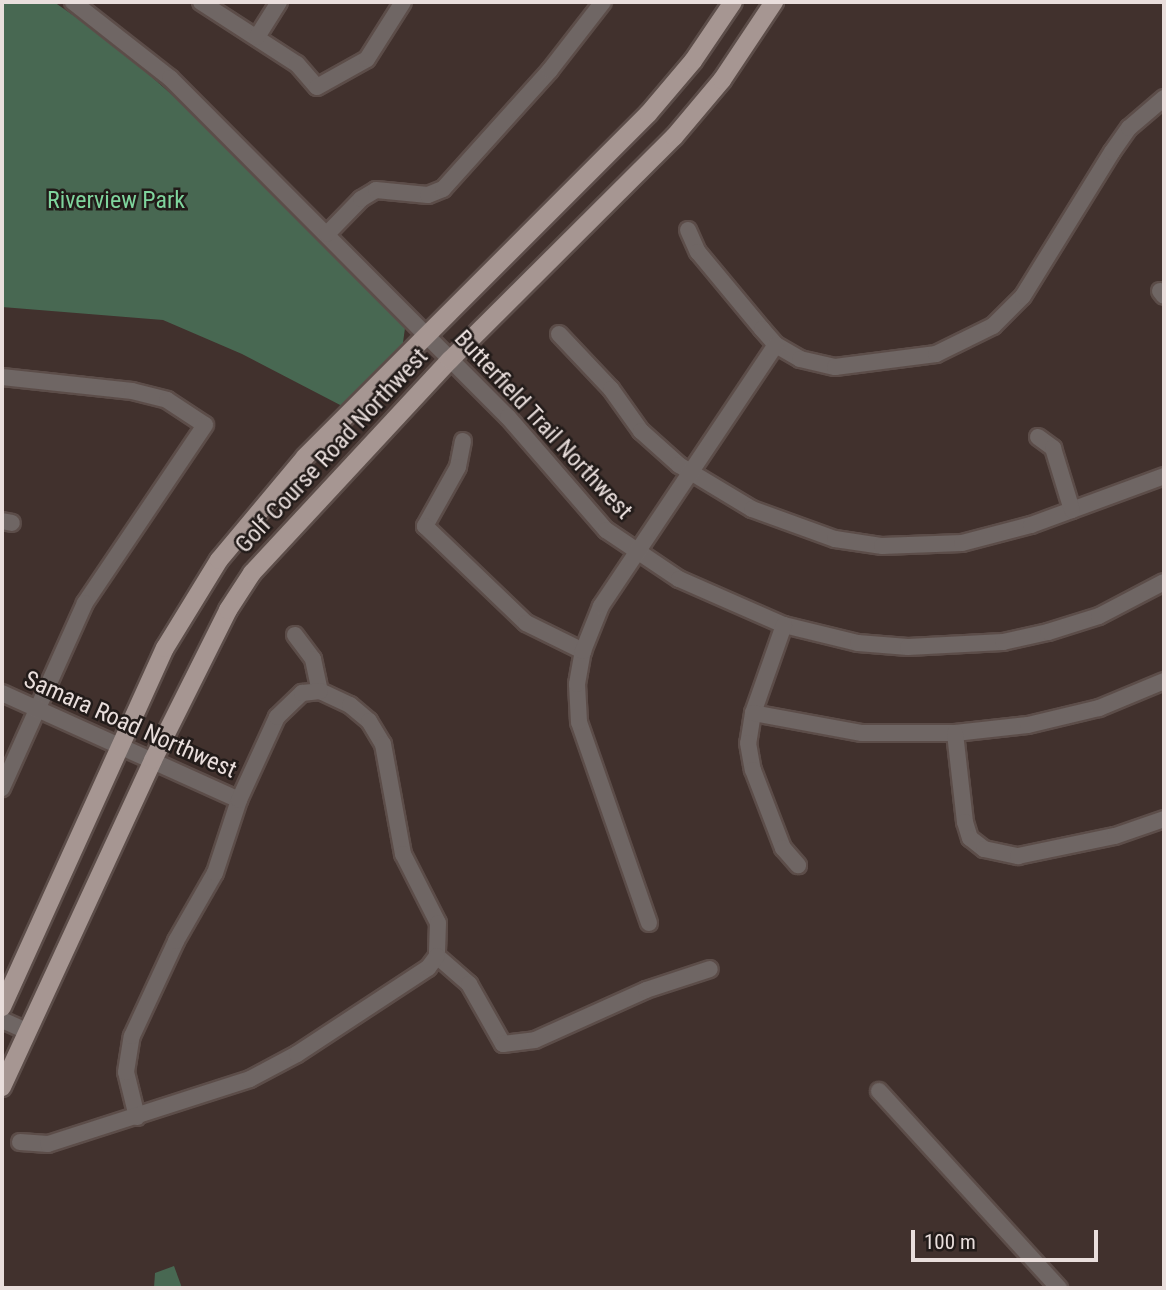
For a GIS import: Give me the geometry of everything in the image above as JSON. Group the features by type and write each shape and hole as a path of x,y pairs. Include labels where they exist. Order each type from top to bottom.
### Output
{"main road":[{"name":"Golf Course Road Northwest","path":"2,1007 165,648 219,560 305,457 648,114 693,61 733,2"},
{"name":"Golf Course Road Northwest","path":"2,1087 153,760 228,610 252,573 450,360 674,137 722,80 774,2"}],"street":[{"name":"Butterfield Trail Northwest","path":"73,2 170,78 508,417 606,530 679,579 785,625 858,643 955,646 1003,642 1099,616 1164,582"},
{"path":"201,2 297,64 317,87 368,59 403,2"},
{"path":"257,37 279,2"},
{"path":"327,234 361,199 376,190 428,195 443,189 550,70 604,2"},
{"path":"688,230 698,252 776,345 800,359 835,367 936,354 993,326 1041,271 1129,128 1164,99"},
{"path":"559,334 611,388 641,431 692,474 796,528 882,545 962,543 1072,510 1164,476"},
{"path":"649,923 579,722 577,684 583,651 601,606 776,345"},
{"path":"2,377 132,391 167,400 205,425 85,603 2,788"},
{"path":"1038,437 1053,448 1072,510"},
{"path":"463,441 458,467 425,526 526,623 583,651"},
{"path":"785,625 753,713 748,743 753,770 783,848 798,865"},
{"path":"295,635 313,659 320,691"},
{"path":"753,713 862,733 955,733 1040,722 1099,708 1164,681"},
{"path":"20,1142 48,1144 137,1116 274,1068 428,968 437,956 438,923 403,854 383,744 369,721 350,705 320,691 302,694 277,717 239,800 215,873 176,942 132,1036 126,1072 137,1116"},
{"name":"Samara Road Northwest","path":"2,693 121,744 239,800"},
{"path":"955,733 965,822 970,838 984,849 1018,856 1115,836 1164,819"},
{"path":"437,956 469,984 503,1044 535,1040 646,990 710,968"},
{"path":"2,1020 27,1031"},
{"path":"878,1091 1054,1283"}],"green space":[{"name":"Riverview Park","path":"2,2 54,2 112,42 187,108 405,328 402,350 344,407 242,354 163,320 2,307"},
{"path":"174,1266 182,1288 154,1288 155,1273"}]}
